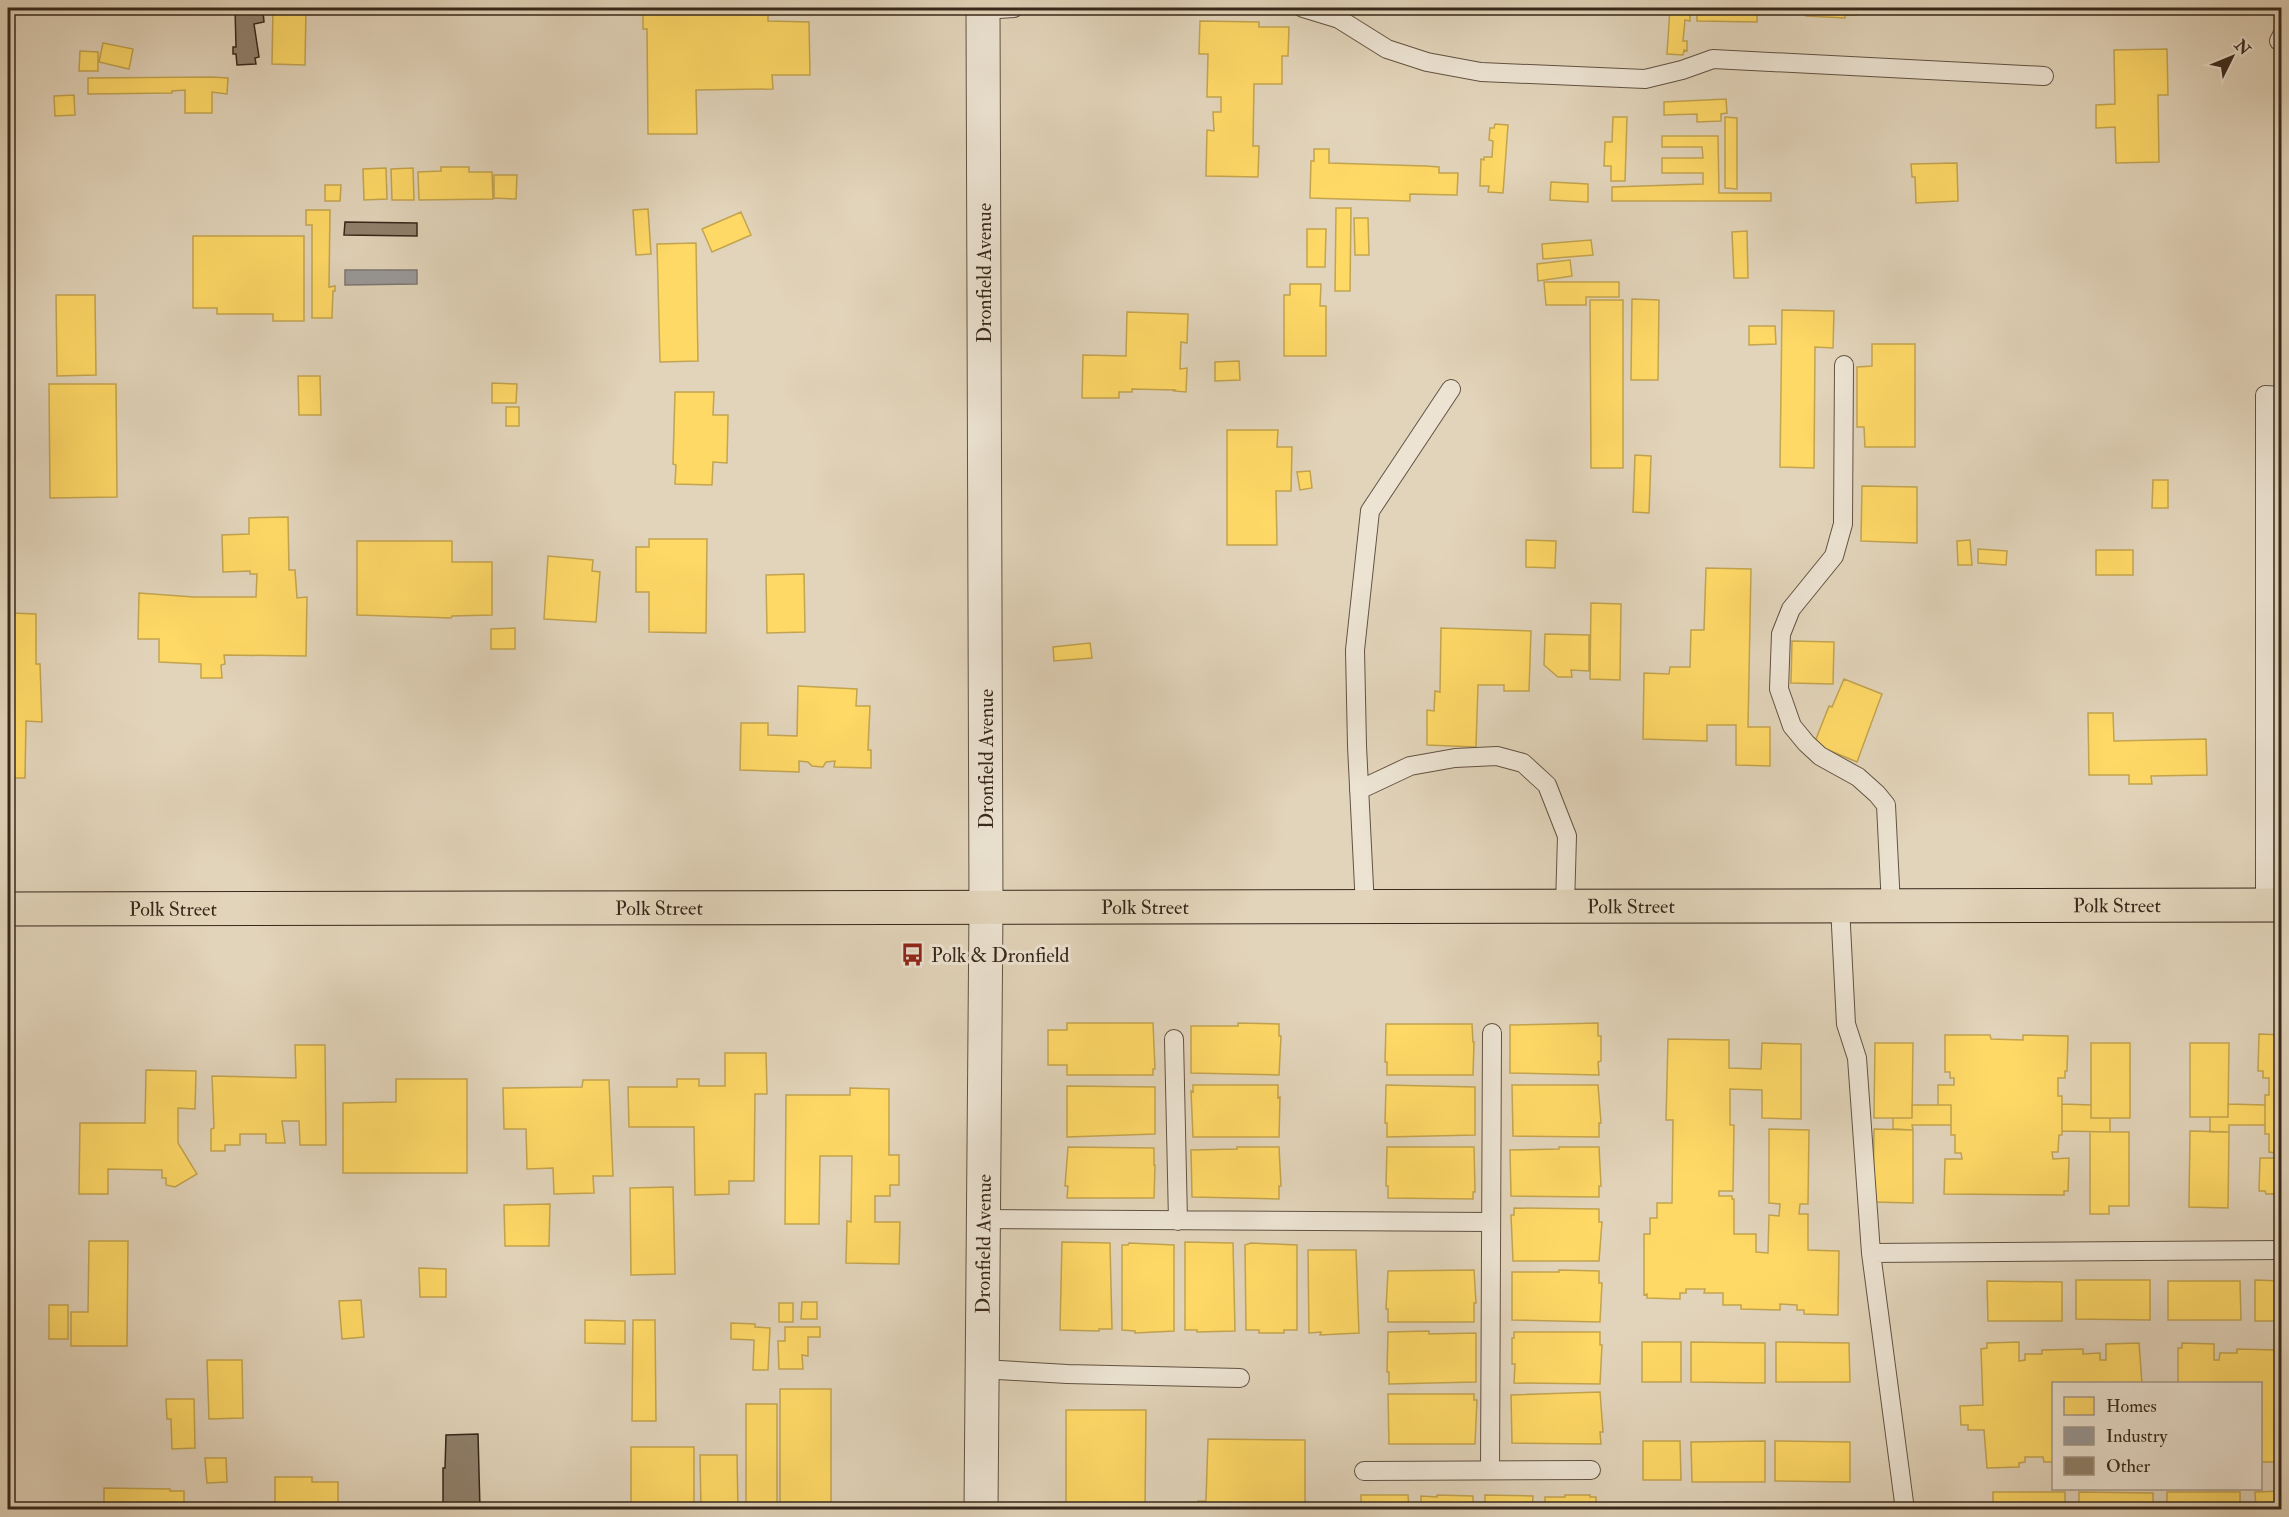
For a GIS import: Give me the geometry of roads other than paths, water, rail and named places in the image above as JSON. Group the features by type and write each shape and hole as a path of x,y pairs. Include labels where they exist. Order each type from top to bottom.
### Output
{"main road":[{"name":"Polk Street","path":"8,909 2273,904"}],"street":[{"name":"Dronfield Avenue","path":"981,1509 993,8"}],"lane":[{"path":"1303,8 1339,19 1387,50 1427,62 1481,72 1645,79 1682,70 1713,59 2044,76"},
{"path":"2282,35 2279,41 2282,41"},
{"path":"1844,365 1843,524 1834,556 1791,609 1781,634 1779,689 1792,726 1806,743 1820,756 1858,777 1877,794 1886,806 1891,906"},
{"path":"1365,907 1359,790 1356,650 1370,511 1451,389"},
{"path":"2273,904 2265,395 2282,396"},
{"path":"1359,790 1410,766 1455,758 1497,756 1523,762 1547,785 1567,836 1564,906"},
{"path":"1840,906 1846,1024 1857,1058 1871,1253 1905,1509"},
{"path":"1490,1470 1492,1033"},
{"path":"1174,1039 1178,1221"},
{"path":"984,1219 1491,1222"},
{"path":"1871,1253 2282,1250"},
{"path":"982,1369 1067,1374 1240,1378"},
{"path":"1364,1471 1591,1470"}],"place":[{"name":"Polk & Dronfield","path":"913,955"}]}
